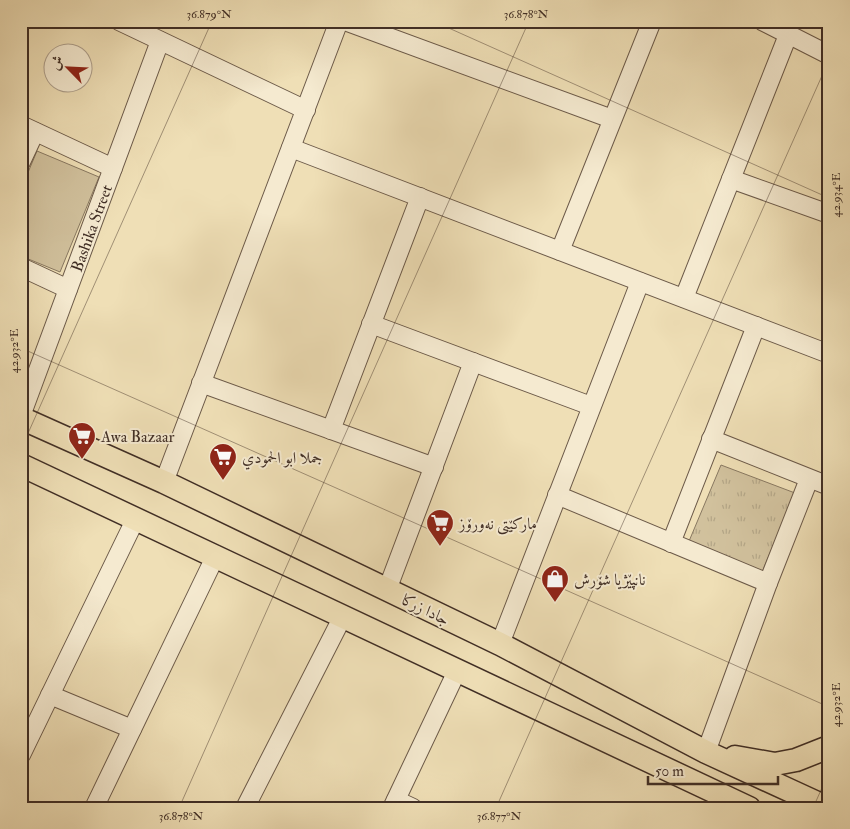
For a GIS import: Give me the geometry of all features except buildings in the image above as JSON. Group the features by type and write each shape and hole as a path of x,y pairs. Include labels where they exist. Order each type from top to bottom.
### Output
{"main road":[{"name":"جادا زرکا","path":"21,417 164,482 500,644 706,752 828,808"},
{"path":"21,465 216,555 742,806"},
{"path":"706,752 775,764 796,760 829,748"}],"street":[{"path":"119,21 306,110"},
{"path":"164,482 339,21"},
{"path":"345,21 612,119"},
{"path":"560,251 652,21"},
{"path":"762,21 829,55"},
{"path":"684,298 788,35"},
{"name":"Bashika Street","path":"21,417 160,41"},
{"path":"21,162 28,128 113,168"},
{"path":"291,148 829,354"},
{"path":"732,178 829,214"},
{"path":"331,430 420,197"},
{"path":"21,268 68,289"},
{"path":"500,644 640,282"},
{"path":"371,324 591,406"},
{"path":"671,543 756,326"},
{"path":"387,590 473,362"},
{"path":"201,383 434,467"},
{"path":"711,439 829,486"},
{"path":"706,752 809,478"},
{"path":"557,495 768,584"},
{"path":"21,755 136,518"},
{"path":"94,808 216,555"},
{"path":"245,808 343,616"},
{"path":"413,808 394,804 457,671"},
{"path":"50,695 132,729"}],"green space":[{"path":"37,151 99,177 60,272 21,256 21,189"},
{"path":"721,465 795,493 760,577 687,546"}],"place":[{"name":"Awa Bazaar","path":"82,460"},
{"name":"جملا ابو الحمودي","path":"223,481"},
{"name":"مارکێتی نەورۆز","path":"440,547"},
{"name":"نانپێژیا شۆرش","path":"555,603"}]}
